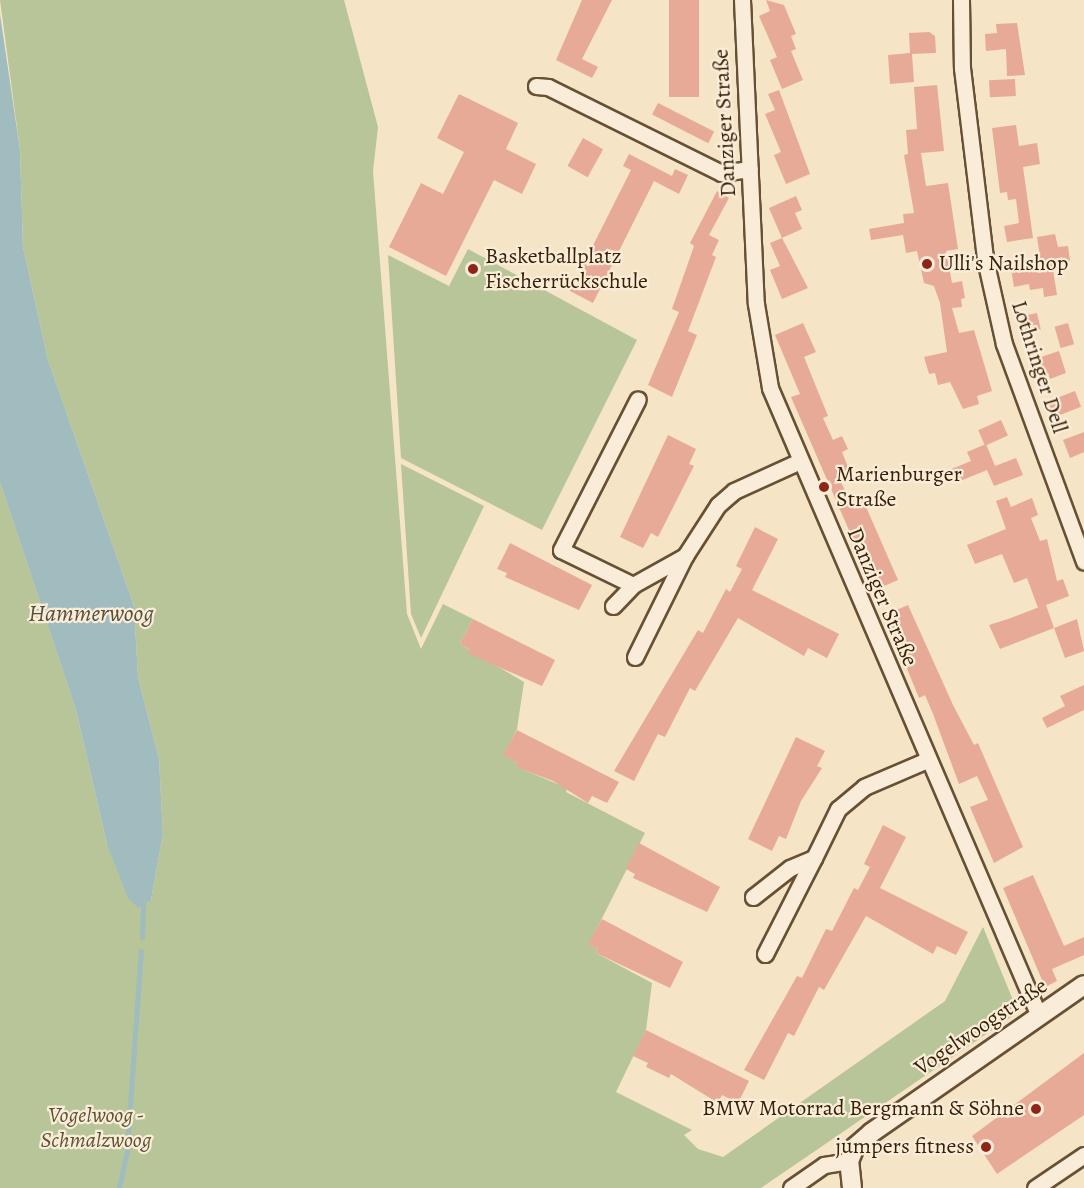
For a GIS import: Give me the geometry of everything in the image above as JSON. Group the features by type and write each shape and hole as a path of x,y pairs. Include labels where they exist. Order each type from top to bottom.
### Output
{"street":[{"name":"Danziger Straße","path":"742,0 762,357 801,461 927,760 1039,1016"},
{"name":"Lothringer Dell","path":"961,0 962,68 985,259 1004,344 1084,562"},
{"path":"536,86 548,87 721,173 750,170"},
{"path":"633,585 561,550 638,399"},
{"path":"635,657 685,556 718,506 734,491 801,461"},
{"path":"613,606 633,585 685,556"},
{"path":"765,954 838,809 864,787 927,760"},
{"path":"753,897 790,868 814,858"},
{"name":"Vogelwoogstraße","path":"849,1161 855,1148 871,1133 1084,985"},
{"path":"1035,1188 1084,1155"},
{"path":"791,1188 825,1165 849,1161 852,1188"}],"green space":[{"name":"Vogelwoog - Schmalzwoog","path":"0,0 344,0 378,127 373,171 407,614 421,649 443,604 473,619 460,644 524,682 517,729 504,755 518,763 517,767 567,788 566,792 645,833 589,944 598,949 596,953 652,983 646,1030 616,1092 692,1130 684,1135 698,1149 723,1157 945,1001 983,927 1015,1005 1014,1015 761,1188 0,1188 0,482 76,710 107,844 151,900 163,834 159,759 138,677 134,606 48,360 23,247 20,150"},
{"path":"468,249 637,340 542,530 401,458 388,255 449,286"},
{"path":"401,464 484,506 421,638 411,614"}],"water":[{"name":"Hammerwoog","path":"0,14 20,150 23,247 48,360 134,606 138,677 159,759 163,834 151,900 138,908 128,898 107,844 76,710 0,482"}],"building":[{"path":"582,0 612,0 582,59 598,67 592,78 556,60"},
{"path":"669,0 699,0 699,97 669,97"},
{"path":"766,0 784,5 796,34 791,36 796,49 791,51 803,80 782,89 770,60 777,57 759,16 770,11"},
{"path":"1017,23 1025,75 1007,76 1006,49 986,51 985,34 997,33 996,24"},
{"path":"929,32 935,36 936,53 912,54 914,82 890,84 888,55 910,53 909,33"},
{"path":"1015,79 1016,96 990,97 989,80"},
{"path":"937,85 944,151 921,153 926,186 948,183 958,249 946,251 952,283 962,281 965,298 961,299 962,307 952,308 959,333 974,330 992,391 977,396 979,404 963,409 950,382 938,385 935,373 929,374 924,357 947,352 940,303 934,286 924,283 917,251 906,253 903,235 871,240 869,229 904,223 903,214 914,213 904,155 908,154 906,130 917,129 914,87"},
{"path":"779,90 810,174 786,184 774,155 781,152 765,114 775,110 768,94"},
{"path":"459,94 518,123 506,149 536,164 522,194 494,180 446,276 389,247 421,183 443,194 464,152 437,138"},
{"path":"658,103 714,132 708,143 652,115"},
{"path":"1016,125 1019,146 1037,143 1040,164 1023,167 1033,238 1007,242 1004,226 1019,223 1016,199 1008,200 1007,192 1000,193 992,128"},
{"path":"583,138 603,149 588,177 567,166"},
{"path":"629,154 672,176 675,169 688,175 679,194 654,181 593,303 570,291 631,170 623,166"},
{"path":"717,191 729,198 709,235 719,240 712,255 716,257 688,331 697,335 672,397 648,385 679,312 672,309 694,246 690,243"},
{"path":"796,196 802,210 795,213 802,229 782,238 769,208"},
{"path":"1055,234 1058,247 1068,246 1070,261 1052,264 1057,295 1044,297 1043,288 1030,290 1029,284 1014,287 1011,269 1041,263 1037,237"},
{"path":"782,238 808,288 782,299 770,270 780,266 770,243"},
{"path":"1037,313 1041,330 1026,333 1022,316"},
{"path":"803,323 816,352 804,357 828,416 823,418 833,440 842,436 848,449 842,452 850,472 839,477 851,505 863,500 898,580 875,590 791,397 800,394 775,335"},
{"path":"1068,323 1074,344 1061,348 1055,327"},
{"path":"1059,351 1066,373 1050,379 1048,373 1041,376 1035,359"},
{"path":"1075,391 1081,407 1054,417 1048,401"},
{"path":"1001,420 1008,436 985,446 978,430"},
{"path":"1084,432 1084,452 1070,458 1063,440"},
{"path":"668,435 696,449 689,464 694,466 658,537 651,533 643,548 620,537"},
{"path":"986,444 995,466 990,468 1016,458 1023,475 994,486 987,470 955,483 949,470 971,461 967,452"},
{"path":"1007,497 1011,507 1032,498 1038,515 1031,518 1040,541 1047,539 1057,581 1063,579 1069,596 1046,605 1054,628 1000,649 989,625 1038,608 1027,578 1014,583 1002,554 975,564 967,545 1006,529 996,501"},
{"path":"755,527 778,539 752,590 839,634 827,658 808,648 804,656 738,618 695,691 690,688 665,737 658,734 634,781 614,771 698,630 703,633 726,589 730,592 742,569 736,566"},
{"path":"510,543 592,585 579,610 505,577 507,573 497,569"},
{"path":"908,605 953,705 974,745 978,743 1023,847 994,863 970,807 988,800 977,776 959,784 925,695 919,698 885,615"},
{"path":"473,619 555,660 542,686 467,653 469,649 460,644"},
{"path":"1077,619 1084,651 1065,658 1054,628"},
{"path":"1084,685 1084,710 1047,728 1042,718 1065,706 1060,696"},
{"path":"517,730 619,782 607,803 592,796 588,803 553,781 516,767 518,763 503,755"},
{"path":"796,737 825,751 817,766 822,768 801,801 786,839 779,836 772,851 748,839"},
{"path":"883,825 906,837 880,888 968,932 956,955 937,946 933,954 866,916 824,990 819,987 794,1036 788,1033 764,1080 744,1070 797,976 802,978 826,929 832,931 854,888 858,890 870,867 864,864"},
{"path":"639,843 720,887 707,912 633,878 635,874 626,869"},
{"path":"1033,875 1064,946 1084,937 1084,955 1052,969 1057,981 1045,987 1003,888"},
{"path":"602,919 683,962 670,988 596,953 598,949 588,944"},
{"path":"646,1030 749,1081 738,1103 722,1095 718,1103 671,1074 669,1078 646,1067 648,1063 633,1056"},
{"path":"1084,1053 1084,1115 997,1174 972,1136"}],"waterway":[{"path":"142,938 143,904"},
{"path":"119,1188 127,1149 141,951"}],"place":[{"name":"Ulli's Nailshop","path":"927,264"},
{"name":"Basketballplatz Fischerrückschule","path":"473,269"},
{"name":"Marienburger Straße","path":"824,487"},
{"name":"BMW Motorrad Bergmann & Söhne","path":"1036,1109"},
{"name":"jumpers fitness","path":"986,1147"}]}
